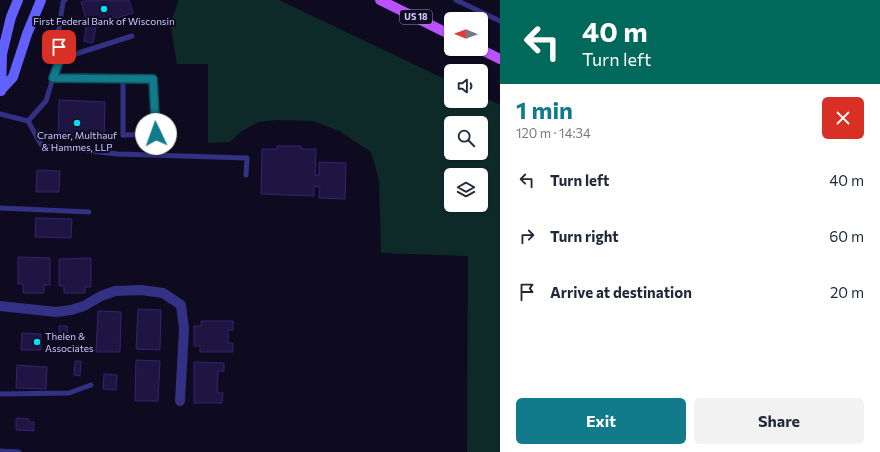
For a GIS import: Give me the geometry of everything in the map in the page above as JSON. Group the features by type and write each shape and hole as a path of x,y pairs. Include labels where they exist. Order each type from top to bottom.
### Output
{"main road":[{"path":"0,92 2,54 11,17 18,0"},
{"path":"0,92 13,77 27,34 41,0"},
{"name":"US 18","path":"380,0 444,32"},
{"path":"488,53 500,59"}],"street":[{"path":"0,306 56,312 72,310 84,306 101,296 115,291 141,290 163,293 181,305 184,329 180,401"}],"lane":[{"path":"28,121 46,101 60,59 58,35 65,0"},
{"path":"456,0 500,21"},
{"path":"60,59 132,36"},
{"path":"53,78 153,79 156,134 123,135 123,79"},
{"path":"0,114 28,121 42,146 118,154 247,158 246,175"},
{"path":"0,208 89,212"},
{"path":"0,394 69,393 91,385"},
{"path":"0,451 19,452"}],"green space":[{"path":"179,0 279,0 444,79 444,108 488,108 488,99 500,105 500,452 467,452 468,256 381,253 379,180 371,152 339,131 313,121 276,120 258,122 242,131 230,142 208,143 208,64 177,64 170,23"}],"building":[{"path":"88,0 129,0 133,13 107,21 106,19 97,22 93,43 84,41 87,22 81,2"},
{"path":"59,100 105,102 104,140 58,139"},
{"path":"277,146 301,146 301,149 316,149 315,175 319,175 319,162 346,163 345,199 319,198 320,187 314,186 314,196 261,194 262,149 277,149"},
{"path":"37,170 60,171 59,192 36,192"},
{"path":"36,218 72,219 71,238 35,237"},
{"path":"18,257 50,258 50,285 44,285 44,293 23,293 23,284 18,284"},
{"path":"91,258 91,287 85,287 85,293 64,293 64,286 59,286 59,259"},
{"path":"138,309 161,310 160,350 136,349"},
{"path":"98,311 121,312 120,352 96,352"},
{"path":"201,321 233,321 233,330 228,330 228,343 233,343 233,352 200,352 200,346 194,346 194,326 201,326"},
{"path":"59,326 67,326 68,339 60,339"},
{"path":"22,333 41,334 41,350 21,350"},
{"path":"136,360 160,361 158,401 135,401"},
{"path":"75,361 81,361 80,376 74,375"},
{"path":"194,362 224,363 224,371 218,371 217,393 223,393 222,403 194,403"},
{"path":"17,365 47,367 46,389 16,388"},
{"path":"104,374 117,375 116,390 103,389"},
{"path":"16,418 29,419 29,422 34,422 34,431 16,430"}],"place":[{"name":"First Federal Bank of Wisconsin","path":"104,9"},
{"name":"Cramer, Multhauf & Hammes, LLP","path":"77,123"},
{"name":"Thelen & Associates","path":"37,342"}],"route":[{"path":"59,47 60,59 53,78 153,79 156,134"}]}
